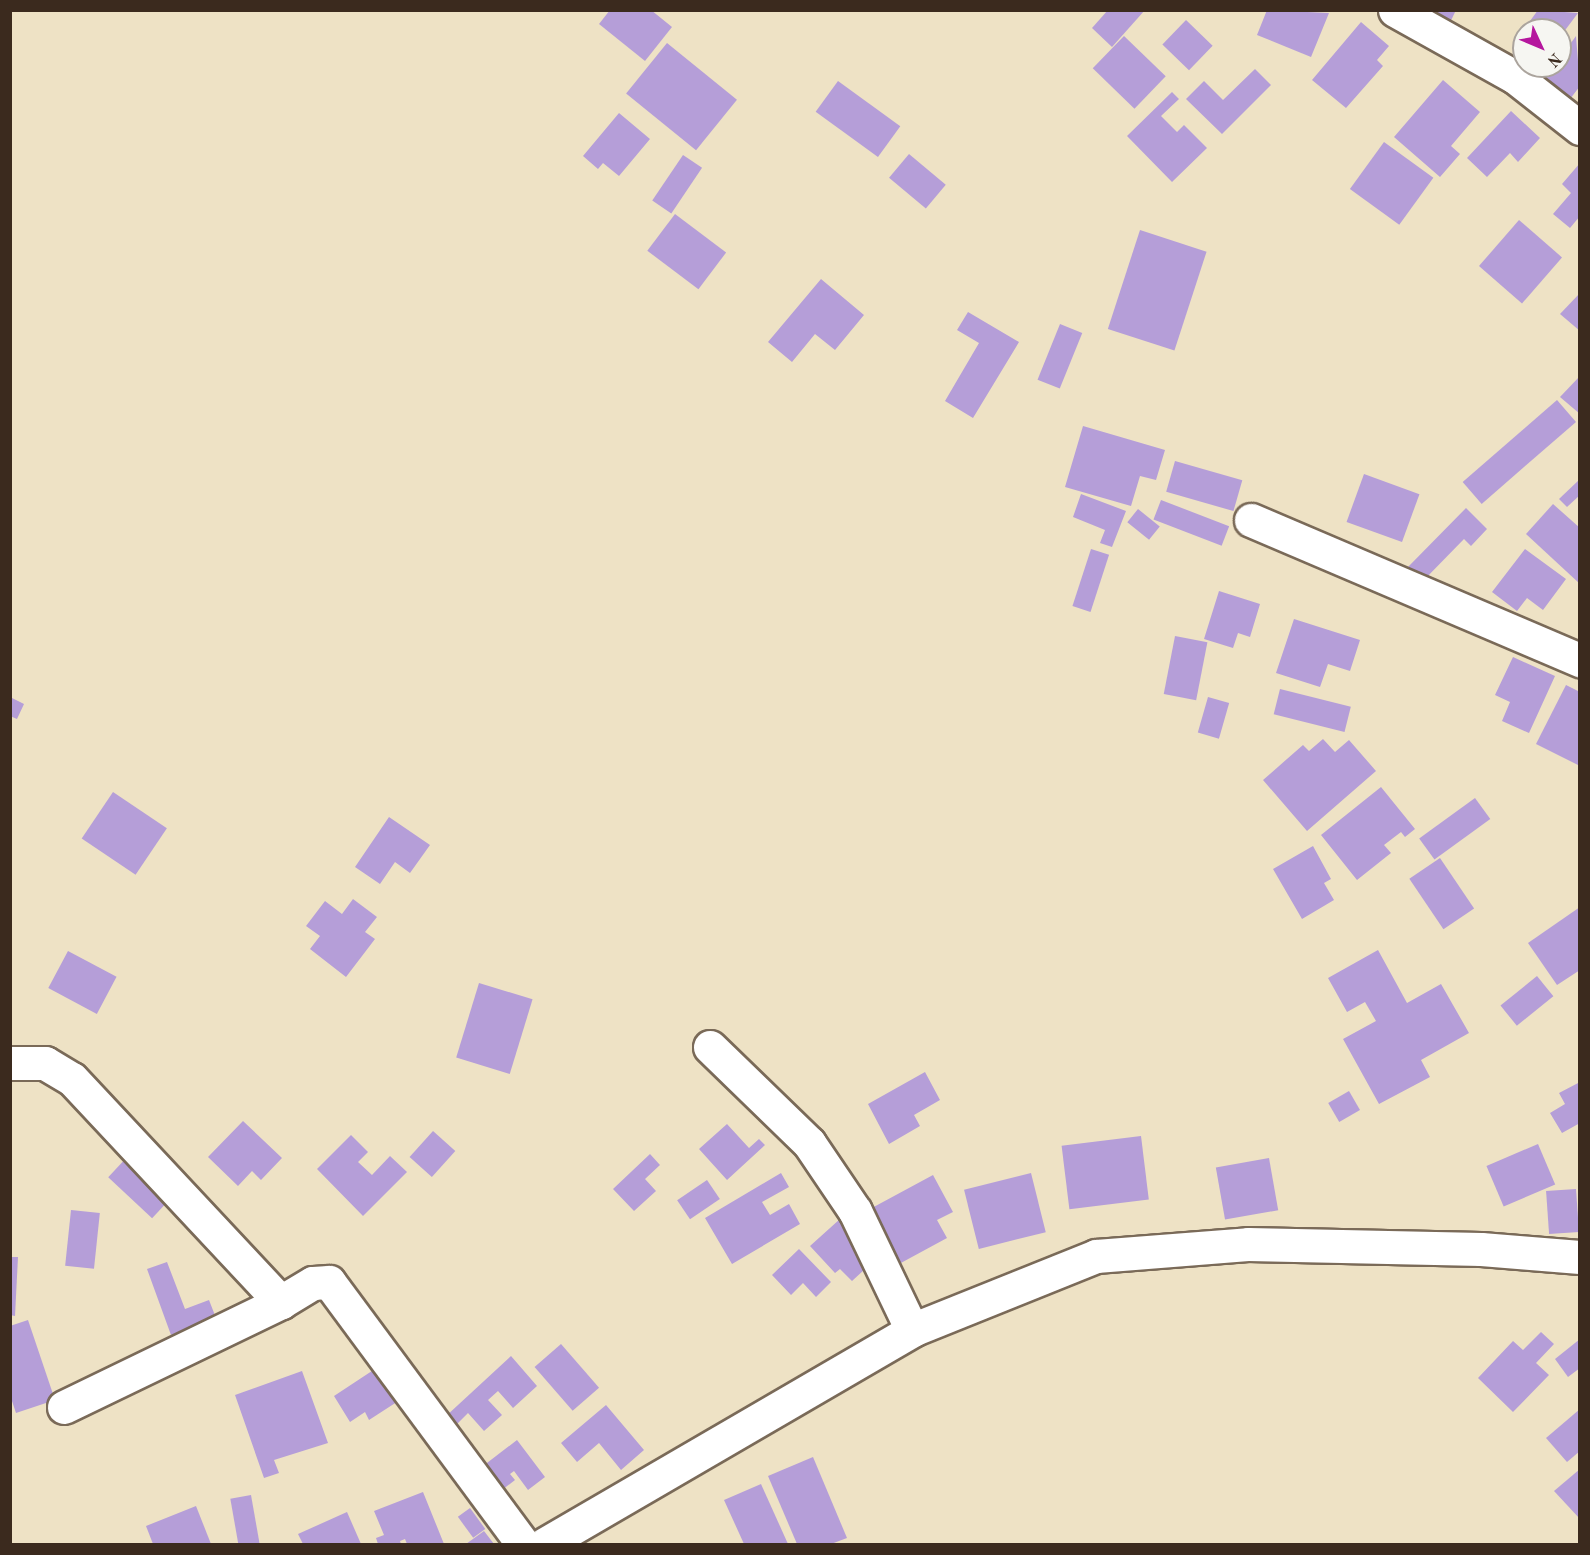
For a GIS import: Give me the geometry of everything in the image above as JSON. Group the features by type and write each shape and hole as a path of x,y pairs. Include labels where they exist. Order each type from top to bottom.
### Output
{"street":[{"path":"1395,10 1515,77 1580,128"},
{"path":"1251,520 1580,660"},
{"path":"710,1047 809,1143 855,1211 912,1330"},
{"path":"10,1063 45,1062 72,1079 281,1302"},
{"path":"545,1545 912,1330 1096,1256 1248,1244 1481,1249 1580,1257"},
{"path":"64,1407 281,1302 313,1283 329,1282 523,1545"}],"building":[{"path":"610,10 651,10 672,27 645,61 599,24"},
{"path":"1108,10 1145,10 1112,47 1092,28"},
{"path":"1267,10 1329,13 1311,57 1257,35"},
{"path":"1433,10 1456,10 1446,31 1427,22"},
{"path":"1538,10 1578,13 1572,21 1572,18 1532,18"},
{"path":"1186,20 1213,46 1189,70 1162,44"},
{"path":"1361,22 1389,46 1377,60 1383,66 1346,108 1312,80"},
{"path":"1124,36 1166,76 1134,109 1093,68"},
{"path":"1576,36 1580,86 1567,103 1541,83 1545,78 1572,78 1572,42"},
{"path":"667,43 737,100 696,150 626,94"},
{"path":"1255,69 1271,85 1222,134 1186,99 1204,81 1223,100"},
{"path":"1443,80 1480,112 1451,146 1460,154 1440,177 1394,137"},
{"path":"838,81 900,126 878,157 816,112"},
{"path":"1172,92 1179,99 1161,116 1177,132 1184,125 1207,148 1172,182 1127,136"},
{"path":"1511,111 1540,138 1518,162 1510,153 1487,177 1467,158"},
{"path":"619,113 650,139 619,176 603,163 598,169 583,156"},
{"path":"1384,142 1433,178 1399,225 1350,189"},
{"path":"909,154 946,185 926,209 889,178"},
{"path":"683,155 702,168 671,213 652,201"},
{"path":"1580,163 1580,216 1570,228 1553,214 1571,193 1562,184"},
{"path":"675,214 726,253 698,289 647,251"},
{"path":"1519,220 1562,257 1522,303 1479,266"},
{"path":"1140,230 1207,252 1174,351 1108,329"},
{"path":"821,279 864,315 835,350 815,334 792,362 768,342"},
{"path":"1580,293 1580,331 1560,314"},
{"path":"968,312 1019,342 973,418 945,401 979,343 957,330"},
{"path":"1060,324 1082,333 1060,389 1038,380"},
{"path":"1580,376 1580,414 1560,397"},
{"path":"1557,400 1576,422 1482,504 1463,482"},
{"path":"1083,426 1165,450 1156,480 1140,476 1131,506 1065,487"},
{"path":"1175,461 1242,480 1233,511 1166,492"},
{"path":"1364,474 1419,494 1402,542 1347,522"},
{"path":"1580,479 1580,495 1567,507 1559,499"},
{"path":"1081,494 1126,511 1112,547 1100,543 1105,530 1073,517"},
{"path":"1161,500 1229,526 1222,546 1153,520"},
{"path":"1553,504 1580,528 1580,584 1526,534"},
{"path":"1466,508 1487,529 1471,546 1464,539 1422,582 1408,567"},
{"path":"1138,509 1160,527 1149,540 1127,522"},
{"path":"1091,549 1109,555 1091,612 1072,606"},
{"path":"1525,549 1566,579 1543,610 1527,598 1517,611 1492,592"},
{"path":"1219,591 1260,604 1250,637 1238,633 1233,648 1204,639"},
{"path":"1294,619 1360,640 1350,671 1328,664 1320,687 1276,673"},
{"path":"1175,636 1207,642 1196,700 1164,694"},
{"path":"1513,657 1555,676 1529,733 1502,721 1510,702 1495,695"},
{"path":"1566,685 1580,692 1580,766 1536,744"},
{"path":"1280,689 1351,707 1345,732 1274,714"},
{"path":"10,697 24,704 17,719 10,716"},
{"path":"1208,697 1229,703 1219,739 1198,733"},
{"path":"1323,739 1335,752 1349,740 1376,771 1307,831 1263,780 1303,745 1309,751"},
{"path":"1381,787 1415,829 1405,837 1401,832 1384,845 1391,853 1357,880 1321,835"},
{"path":"113,792 167,828 136,875 82,838"},
{"path":"1475,798 1490,819 1434,860 1419,839"},
{"path":"389,817 430,845 410,873 395,862 380,884 355,867"},
{"path":"1313,846 1331,879 1324,883 1334,900 1302,919 1273,869"},
{"path":"1440,858 1474,909 1443,929 1409,879"},
{"path":"353,899 377,917 365,932 375,939 346,977 310,949 320,936 306,926 325,901 342,914"},
{"path":"1580,907 1580,970 1557,985 1528,943"},
{"path":"1378,950 1407,1003 1441,984 1469,1033 1421,1060 1430,1077 1379,1104 1343,1039 1376,1021 1365,1002 1347,1012 1328,978"},
{"path":"68,951 117,977 97,1014 48,988"},
{"path":"1537,976 1553,996 1517,1026 1500,1006"},
{"path":"479,983 533,999 510,1074 456,1058"},
{"path":"925,1072 940,1100 914,1115 920,1126 889,1144 868,1104"},
{"path":"1580,1082 1580,1123 1562,1133 1550,1113 1565,1104 1559,1093"},
{"path":"1349,1091 1360,1110 1339,1122 1328,1103"},
{"path":"243,1121 282,1158 261,1180 252,1171 238,1186 208,1157"},
{"path":"727,1124 749,1148 759,1139 765,1145 727,1180 699,1149"},
{"path":"433,1131 455,1151 432,1177 410,1157"},
{"path":"351,1135 368,1152 358,1162 372,1175 390,1156 407,1172 363,1216 317,1169"},
{"path":"1141,1136 1149,1200 1069,1209 1062,1146"},
{"path":"1538,1144 1555,1185 1504,1206 1486,1166"},
{"path":"650,1154 660,1165 645,1179 656,1191 634,1211 613,1189"},
{"path":"128,1156 172,1197 152,1218 108,1177"},
{"path":"1269,1158 1278,1210 1225,1220 1216,1167"},
{"path":"781,1173 789,1187 762,1202 770,1215 789,1204 800,1224 732,1264 705,1218"},
{"path":"1031,1173 1046,1232 979,1249 964,1190"},
{"path":"933,1175 953,1212 937,1220 947,1238 899,1264 870,1209"},
{"path":"707,1180 720,1199 690,1219 677,1200"},
{"path":"1576,1189 1579,1232 1549,1234 1546,1191"},
{"path":"71,1210 100,1213 94,1269 65,1266"},
{"path":"840,1219 877,1258 852,1281 840,1269 835,1273 810,1246"},
{"path":"799,1249 831,1282 816,1297 803,1283 791,1295 772,1275"},
{"path":"10,1257 18,1257 15,1316 10,1315"},
{"path":"167,1262 185,1309 209,1300 216,1318 171,1335 147,1269"},
{"path":"28,1320 55,1400 16,1413 10,1395 10,1326"},
{"path":"1541,1332 1554,1344 1536,1363 1549,1375 1513,1412 1478,1378 1513,1341 1523,1350"},
{"path":"1580,1339 1580,1368 1568,1377 1555,1359"},
{"path":"561,1344 599,1388 573,1411 535,1367"},
{"path":"511,1356 537,1386 513,1408 498,1391 488,1400 502,1415 484,1431 468,1413 454,1427 445,1417"},
{"path":"381,1365 403,1398 369,1420 365,1412 350,1422 334,1396"},
{"path":"302,1371 328,1443 274,1460 279,1473 264,1478 235,1395"},
{"path":"606,1405 644,1450 621,1470 599,1443 577,1462 561,1443"},
{"path":"1580,1409 1580,1451 1567,1462 1546,1438"},
{"path":"517,1440 545,1477 528,1490 514,1471 510,1474 515,1480 502,1490 483,1466"},
{"path":"813,1457 847,1538 831,1544 797,1544 768,1476"},
{"path":"1580,1469 1580,1519 1554,1491"},
{"path":"761,1484 788,1544 744,1544 724,1500"},
{"path":"423,1492 444,1544 407,1544 405,1539 400,1541 401,1544 378,1544 376,1538 384,1535 374,1511"},
{"path":"251,1495 260,1544 238,1544 230,1499"},
{"path":"196,1506 211,1544 153,1544 146,1526"},
{"path":"470,1508 485,1529 473,1538 458,1517"},
{"path":"347,1512 361,1544 303,1544 298,1534"},
{"path":"484,1531 494,1544 466,1544"}]}
